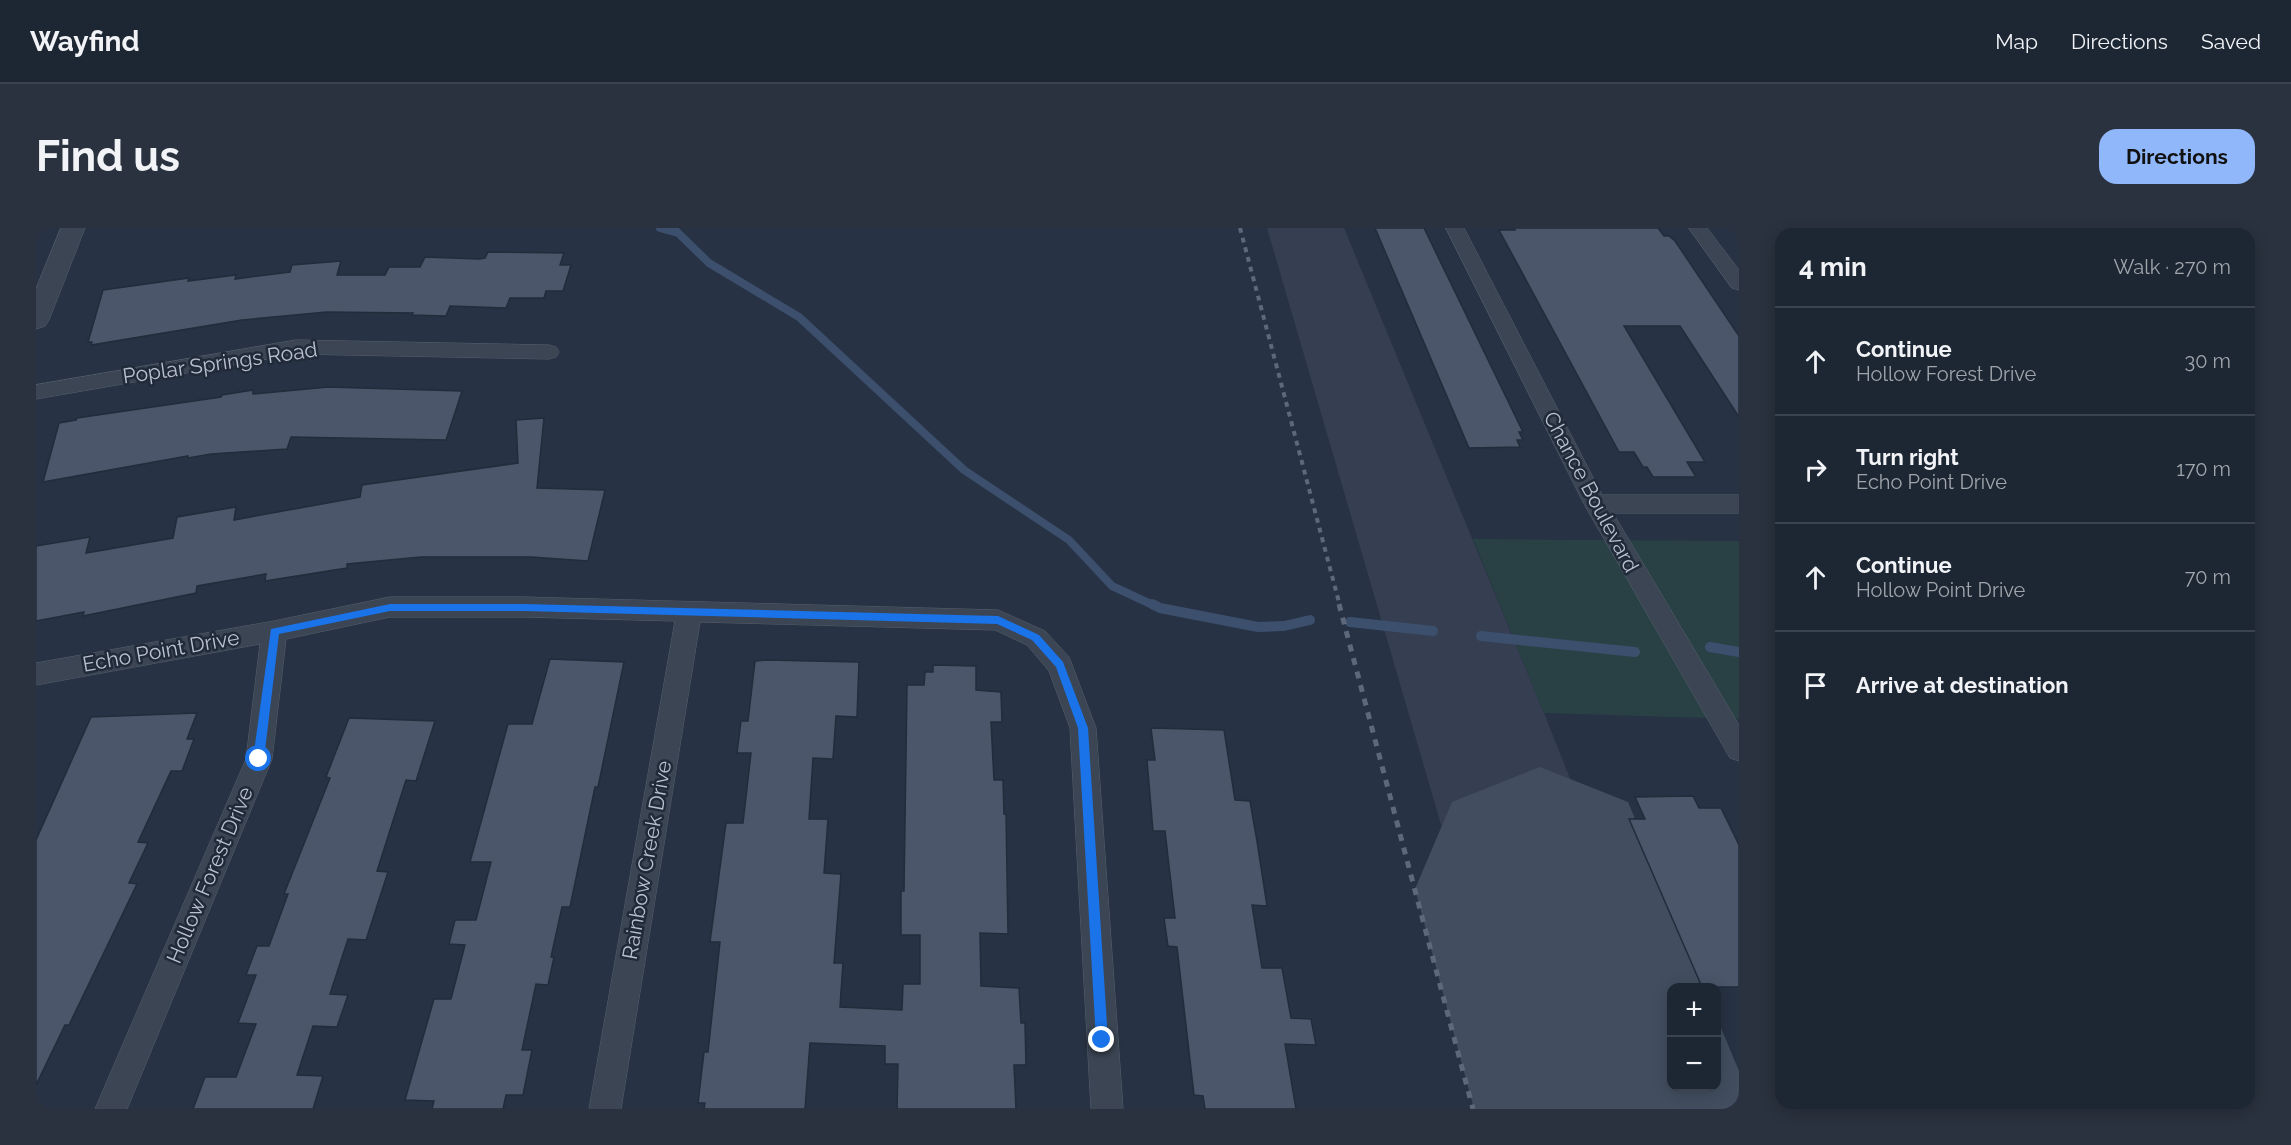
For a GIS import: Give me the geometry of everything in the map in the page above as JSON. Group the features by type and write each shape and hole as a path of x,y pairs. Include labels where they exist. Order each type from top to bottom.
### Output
{"street":[{"path":"36,320 73,228"},
{"name":"Chance Boulevard","path":"1455,228 1595,504 1739,749"},
{"path":"1698,228 1739,284"},
{"name":"Poplar Springs Road","path":"36,392 296,346 377,346 549,352"},
{"path":"1595,504 1739,504"},
{"name":"Echo Point Drive","path":"36,674 390,608 524,608 998,620 1036,638 1060,665 1083,728 1107,1109"},
{"name":"Rainbow Creek Drive","path":"605,1109 689,612"},
{"name":"Hollow Forest Drive","path":"111,1109 259,759 274,631"}],"shaded area":[{"path":"1267,228 1344,228 1544,713 1667,1023 1667,1091 1695,1091 1702,1109 1524,1109"}],"green space":[{"path":"1473,539 1739,541 1739,719 1544,713"}],"building":[{"path":"1375,228 1424,228 1523,432 1519,432 1523,440 1517,440 1520,447 1469,448"},
{"path":"1514,228 1658,228 1664,236 1669,236 1675,241 1739,336 1739,417 1680,326 1624,326 1705,462 1687,462 1696,477 1653,477 1647,467 1643,467 1634,452 1619,452 1499,230 1515,230"},
{"path":"488,252 564,253 560,265 571,265 563,291 546,291 544,298 510,298 506,308 450,306 446,316 412,315 413,313 327,312 242,320 91,345 92,342 88,342 103,290 189,278 188,281 236,275 235,279 290,272 292,265 341,261 337,275 385,275 389,267 420,267 425,257 479,259 485,258"},
{"path":"328,387 462,391 446,440 291,437 287,449 211,454 188,458 188,456 43,482 59,423 77,418 221,397 253,390 253,394"},
{"path":"544,418 537,488 605,490 588,561 531,557 421,557 347,564 347,568 265,581 266,574 197,586 196,593 83,616 84,612 36,621 36,546 90,537 86,553 173,538 177,517 236,507 234,520 360,497 362,485 518,463 516,420"},
{"path":"550,659 624,662 570,907 562,907 551,957 554,957 548,985 536,984 522,1050 532,1050 523,1095 506,1095 503,1109 432,1109 434,1101 405,1100 434,999 451,999 465,945 449,944 455,920 476,920 491,862 470,862 508,724 532,724"},
{"path":"755,661 859,662 857,717 836,716 833,759 813,758 809,819 828,819 824,873 841,874 834,963 843,963 840,1007 902,1010 903,984 920,984 920,935 901,935 901,891 904,891 907,685 924,685 925,672 933,672 933,665 976,666 976,690 1001,692 1002,722 991,722 994,780 1003,780 1004,814 1006,814 1008,934 980,933 981,986 1019,988 1021,1023 1025,1023 1026,1065 1014,1065 1016,1109 897,1109 898,1064 885,1064 885,1046 810,1043 805,1109 704,1109 705,1103 698,1103 704,1052 708,1052 720,942 710,942 726,823 743,823 751,753 737,753 741,721 748,721"},
{"path":"197,713 187,739 194,739 182,771 171,771 138,842 148,843 129,883 137,884 69,1025 65,1025 36,1085 36,840 91,717"},
{"path":"349,718 435,721 416,781 406,780 377,871 388,872 366,940 348,939 330,994 348,995 337,1027 313,1026 297,1075 323,1076 313,1109 193,1109 205,1077 236,1077 256,1024 238,1023 256,975 246,975 257,946 269,946 288,894 284,894 330,778 326,777"},
{"path":"1151,728 1224,730 1235,800 1250,801 1257,841 1267,906 1252,905 1262,968 1282,968 1291,1018 1311,1019 1316,1045 1285,1044 1296,1109 1205,1109 1203,1096 1194,1095 1177,947 1168,946 1164,918 1175,918 1165,831 1153,831 1147,760 1155,760"},
{"path":"1693,796 1699,808 1721,808 1739,845 1739,987 1721,987 1721,983 1700,983 1629,819 1645,819 1635,797"}],"waterway":[{"path":"660,228 678,233"},
{"path":"673,228 709,263 799,317 964,470 1069,540 1112,586 1155,606"},
{"path":"1152,604 1160,608 1258,627 1284,626 1310,620"},
{"path":"1350,622 1433,631"},
{"path":"1481,636 1635,652"},
{"path":"1710,647 1739,652"}],"runway":[{"path":"1540,889 1614,1109"}],"railway":[{"path":"1240,228 1340,606"},
{"path":"1339,604 1473,1109"}],"route":[{"path":"259,759 274,631 390,608 524,608 998,620 1036,638 1060,665 1083,728 1102,1040"}]}
